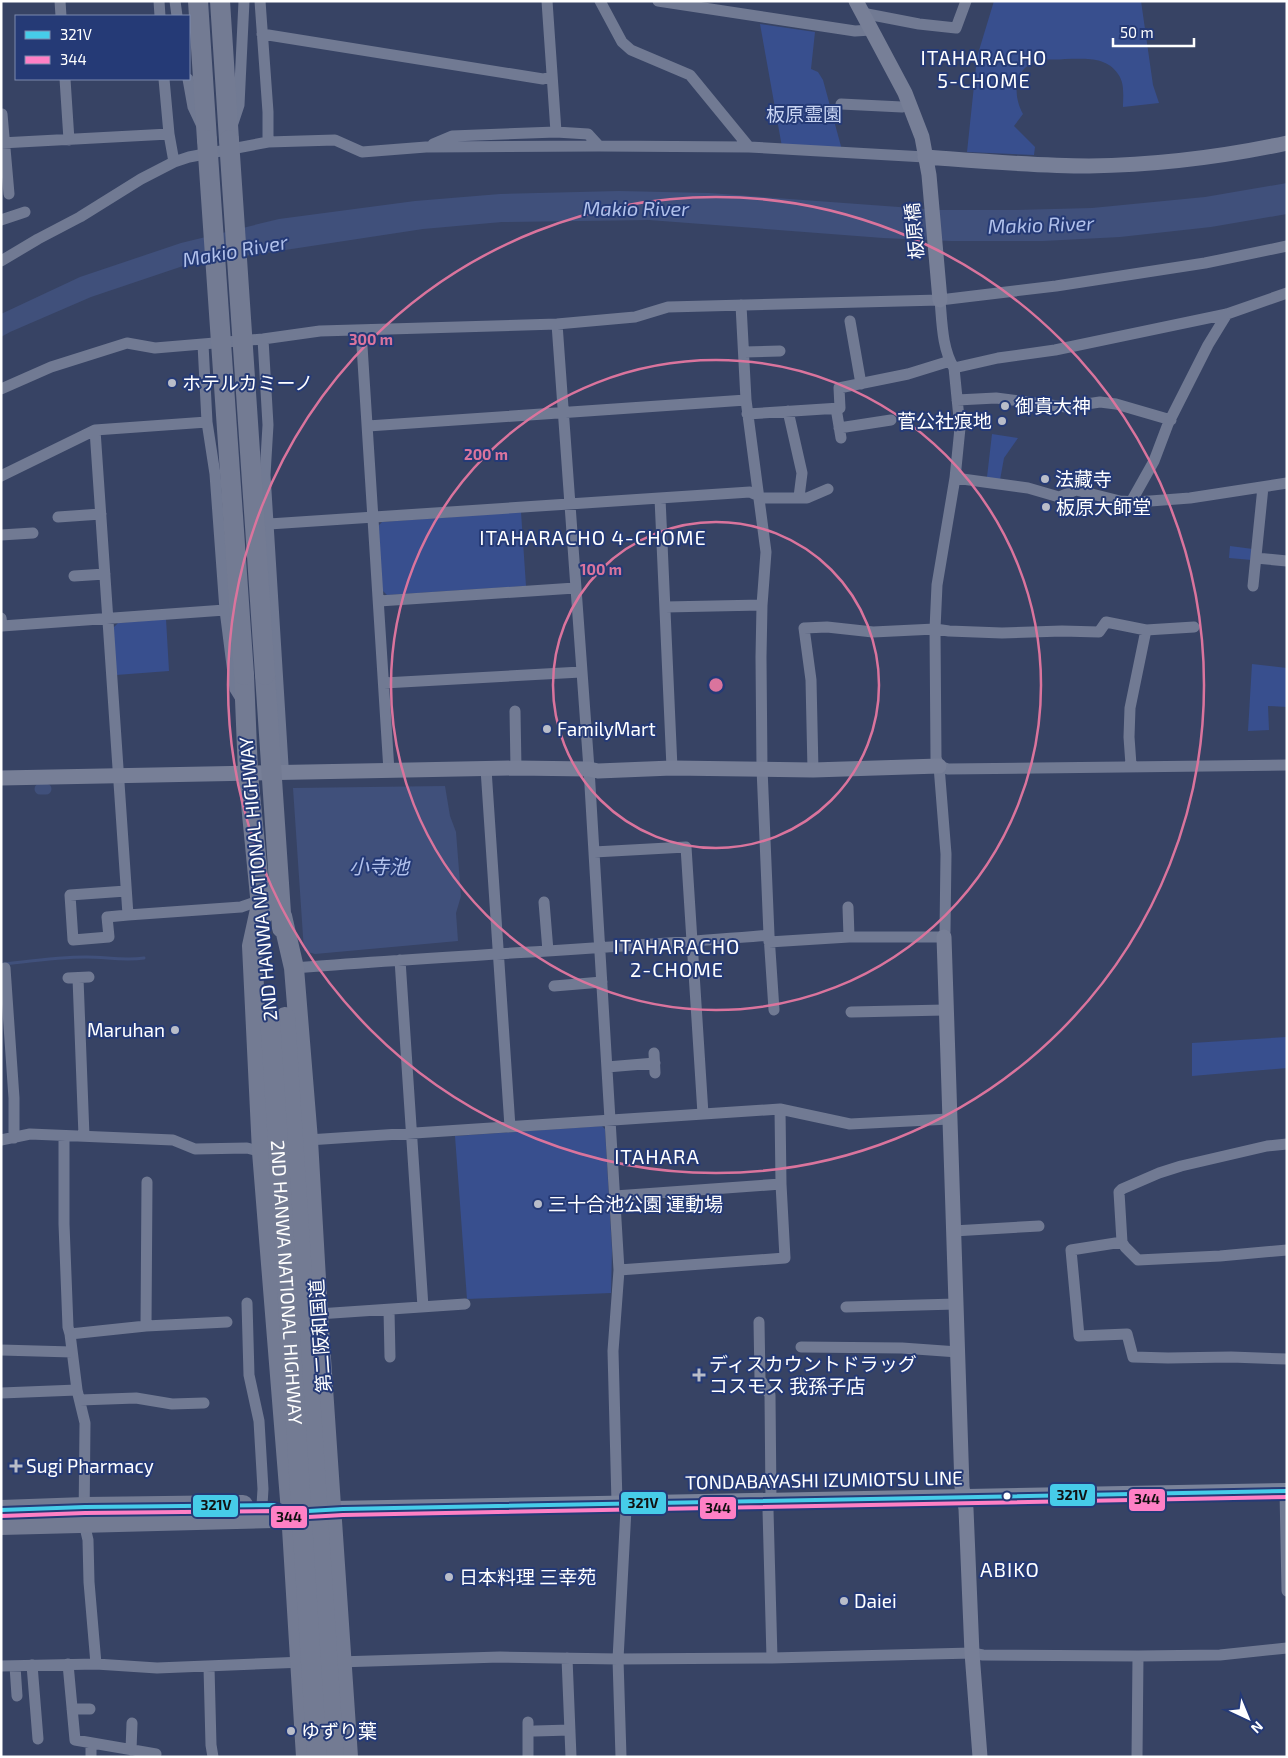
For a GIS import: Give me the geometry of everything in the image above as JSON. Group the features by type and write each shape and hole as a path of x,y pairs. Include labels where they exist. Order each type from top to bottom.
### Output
{"highway":[{"name":"2ND HANWA NATIONAL HIGHWAY","path":"198,1 244,675 248,773 261,903 277,1017 334,1757"},
{"name":"2ND HANWA NATIONAL HIGHWAY","path":"220,1 282,916 277,1017 317,1757"},
{"path":"261,903 252,946 262,1152 291,1512 306,1757"},
{"name":"第二阪和国道","path":"282,916 294,968 308,1140 348,1757"},
{"path":"1,1500 65,1498 85,1515"},
{"path":"1,1534 34,1532 64,1524 85,1515 262,1505 274,1505 291,1512"},
{"path":"1,1510 85,1515 274,1518 291,1512 332,1509"},
{"path":"1,1525 64,1524"}],"main road":[{"name":"TONDABAYASHI IZUMIOTSU LINE","path":"332,1509 1286,1491"}],"street":[{"path":"60,1 61,15"},
{"path":"159,1 160,15"},
{"path":"175,1 177,15"},
{"path":"229,136 239,105 244,1"},
{"path":"260,1 268,112 268,142"},
{"path":"547,1 556,132"},
{"path":"600,1 622,42 631,50 690,75 749,147"},
{"path":"658,1 694,4 855,30 871,30"},
{"path":"859,7 919,24 956,28 966,1"},
{"name":"板原橋","path":"859,7 905,93 922,137 929,175 940,300"},
{"path":"262,34 543,79 551,78"},
{"path":"65,80 69,140"},
{"path":"164,80 169,134 174,162"},
{"path":"188,80 193,107 207,139"},
{"path":"848,101 902,107 909,105"},
{"path":"2,114 3,143 9,194"},
{"path":"426,147 452,136 556,132 588,134 599,146"},
{"path":"3,143 169,134"},
{"path":"1,261 80,217 140,179 174,162 189,157 268,142 335,140 362,152 426,147 749,147 1089,166 1163,162 1256,150 1287,143"},
{"path":"1,220 25,212"},
{"path":"1,389 51,367 127,343 155,348 320,332 557,324 635,317 668,307 940,300 1056,286 1205,263 1287,246"},
{"path":"747,414 840,408 839,388 952,364 1055,350 1227,314 1287,293"},
{"path":"940,300 942,327 952,364 960,428 955,478 939,565 934,629 936,758 939,766 946,854 945,1010 953,1231 972,1653 980,1757"},
{"path":"741,304 747,414 766,552 762,605 762,768 774,1010"},
{"path":"1131,502 1154,461 1171,420 1208,345 1227,314"},
{"path":"850,321 862,384"},
{"path":"557,324 594,852 619,1270 613,1351 617,1503 626,1509 618,1659 620,1757"},
{"path":"361,330 389,771"},
{"path":"262,339 268,425 265,475 284,765 272,772"},
{"path":"203,344 206,422 215,474 225,610 234,689 245,705"},
{"path":"744,352 780,351"},
{"path":"957,400 996,398 1066,407 1100,402 1116,404 1171,420"},
{"path":"368,426 746,400"},
{"path":"836,408 840,433 891,420"},
{"path":"788,411 802,473 799,497"},
{"path":"1,476 95,430 206,422"},
{"path":"95,430 128,915"},
{"path":"955,478 1028,488 1059,497 1076,490 1131,502 1190,498 1287,483"},
{"path":"1253,586 1263,487"},
{"path":"269,524 750,492 763,498 799,497 814,496 828,488"},
{"path":"660,498 672,768"},
{"path":"58,517 101,514"},
{"path":"1,535 33,533"},
{"path":"1256,558 1287,561"},
{"path":"74,576 105,574"},
{"path":"379,601 575,588"},
{"path":"664,607 762,605"},
{"path":"1,618 2,626 225,610"},
{"path":"813,770 811,680 804,628 827,627 873,632 934,629 1002,633 1099,632 1106,622 1146,630 1194,627"},
{"path":"1131,766 1130,708 1146,630"},
{"path":"384,683 581,672"},
{"path":"515,711 516,768"},
{"path":"1,778 516,768 588,769 598,771 672,768 813,770 939,766 948,769 1287,765"},
{"path":"486,769 510,1127"},
{"path":"594,852 686,847 703,1114"},
{"path":"126,891 70,895 73,940 109,937 107,917 241,907 261,903"},
{"path":"544,902 548,951"},
{"path":"848,907 849,937"},
{"path":"294,968 769,938 944,937"},
{"path":"400,960 423,1306"},
{"path":"6,968 5,1022 14,1138"},
{"path":"78,978 86,1023 87,1069 84,1136"},
{"path":"554,986 602,982"},
{"path":"851,1012 945,1010"},
{"path":"607,1067 655,1063"},
{"path":"308,1140 780,1109 850,1124 949,1119"},
{"path":"619,1270 785,1258 781,1184 780,1109"},
{"path":"1,1140 30,1134 173,1140 195,1149 247,1148 262,1152"},
{"path":"64,1136 68,1327 86,1437 84,1462 85,1515 96,1664"},
{"path":"1287,1144 1267,1146 1159,1172 1119,1192 1122,1242 1138,1260 1287,1250"},
{"path":"146,1326 147,1182"},
{"path":"615,1196 781,1184"},
{"path":"953,1231 1022,1233 1039,1226"},
{"path":"1122,1242 1071,1250 1080,1336 1127,1334 1133,1357 1287,1359"},
{"path":"146,1273 159,1273"},
{"path":"248,1303 249,1375 259,1421 263,1489 262,1505"},
{"path":"318,1314 465,1304"},
{"path":"846,1307 956,1304"},
{"path":"389,1310 390,1357"},
{"path":"70,1334 146,1326 227,1322"},
{"path":"759,1322 760,1379 770,1395 772,1501 768,1510 772,1658"},
{"path":"808,1343 902,1343 958,1352"},
{"path":"1,1350 72,1352"},
{"path":"1,1393 136,1398 172,1404 204,1403"},
{"path":"1286,1491 1287,1590"},
{"path":"1,1666 96,1664 157,1668 500,1657 618,1659 772,1658 972,1653 983,1655 1220,1655 1287,1648"},
{"path":"1138,1656 1138,1757"},
{"path":"567,1658 571,1757"},
{"path":"68,1664 75,1740 156,1754"},
{"path":"32,1665 38,1739"},
{"path":"15,1666 17,1696"},
{"path":"209,1667 213,1757"},
{"path":"72,1709 90,1709"},
{"path":"131,1750 132,1723"},
{"path":"528,1757 532,1727 570,1730"},
{"path":"91,1744 91,1757"}],"green space":[{"path":"994,1 1141,1 1153,85 1159,103 1123,107 1122,82 1113,68 1101,61 1080,59 1042,60 1032,63 1025,68 1020,74 1017,89 1017,98 1023,114 1014,126 1035,147 1034,155 967,152 977,57"},
{"name":"板原霊園","path":"760,24 815,32 811,69 818,72 823,80 842,150 782,147"},
{"path":"992,434 1018,438 1004,458 1000,480 987,477"},
{"path":"521,512 526,586 387,595 382,590 377,527 382,522"},
{"path":"1230,546 1253,549 1252,560 1229,558"},
{"path":"166,619 169,671 116,675 113,628 118,623"},
{"path":"1252,664 1287,668 1287,707 1268,706 1269,730 1248,731"},
{"path":"1287,1037 1287,1068 1192,1076 1192,1043"},
{"path":"602,1126 605,1129 612,1250 611,1293 467,1299 455,1136"}],"water":[{"name":"Makio River","path":"1287,183 1287,214 1211,227 1120,237 1043,241 951,241 883,238 649,220 502,222 423,229 186,265 91,297 1,337 1,314 80,277 181,243 279,219 415,201 500,194 619,191 709,193 940,210 1014,210 1092,208 1205,197"},
{"name":"小寺池","path":"445,786 450,816 456,832 461,896 456,913 458,941 315,954 304,951 293,788"}],"waterway":[{"path":"40,789 46,789"},
{"path":"4,964 76,957 144,958"}],"transit line":[{"name":"321V","path":"1,1510 274,1505 291,1512 343,1509 1287,1491"},
{"name":"344","path":"1,1516 273,1511 291,1518 343,1515 1287,1497"}],"place":[{"name":"ホテルカミーノ","path":"172,383"},
{"name":"御貴大神","path":"1005,406"},
{"name":"菅公社痕地","path":"1002,421"},
{"name":"法藏寺","path":"1045,479"},
{"name":"板原大師堂","path":"1046,507"},
{"name":"FamilyMart","path":"547,729"},
{"name":"Maruhan","path":"175,1030"},
{"name":"三十合池公園 運動場","path":"538,1204"},
{"name":"ディスカウントドラッグ コスモス 我孫子店","path":"699,1375"},
{"name":"Sugi Pharmacy","path":"16,1466"},
{"name":"日本料理 三幸苑","path":"449,1577"},
{"name":"Daiei","path":"844,1601"},
{"name":"ゆずり葉","path":"291,1731"}],"district":[{"name":"ITAHARACHO 5-CHOME","path":"984,70"},
{"name":"ITAHARACHO 4-CHOME","path":"593,538"},
{"name":"ITAHARACHO 2-CHOME","path":"677,958"},
{"name":"ITAHARA","path":"657,1157"},
{"name":"ABIKO","path":"1010,1570"}]}
